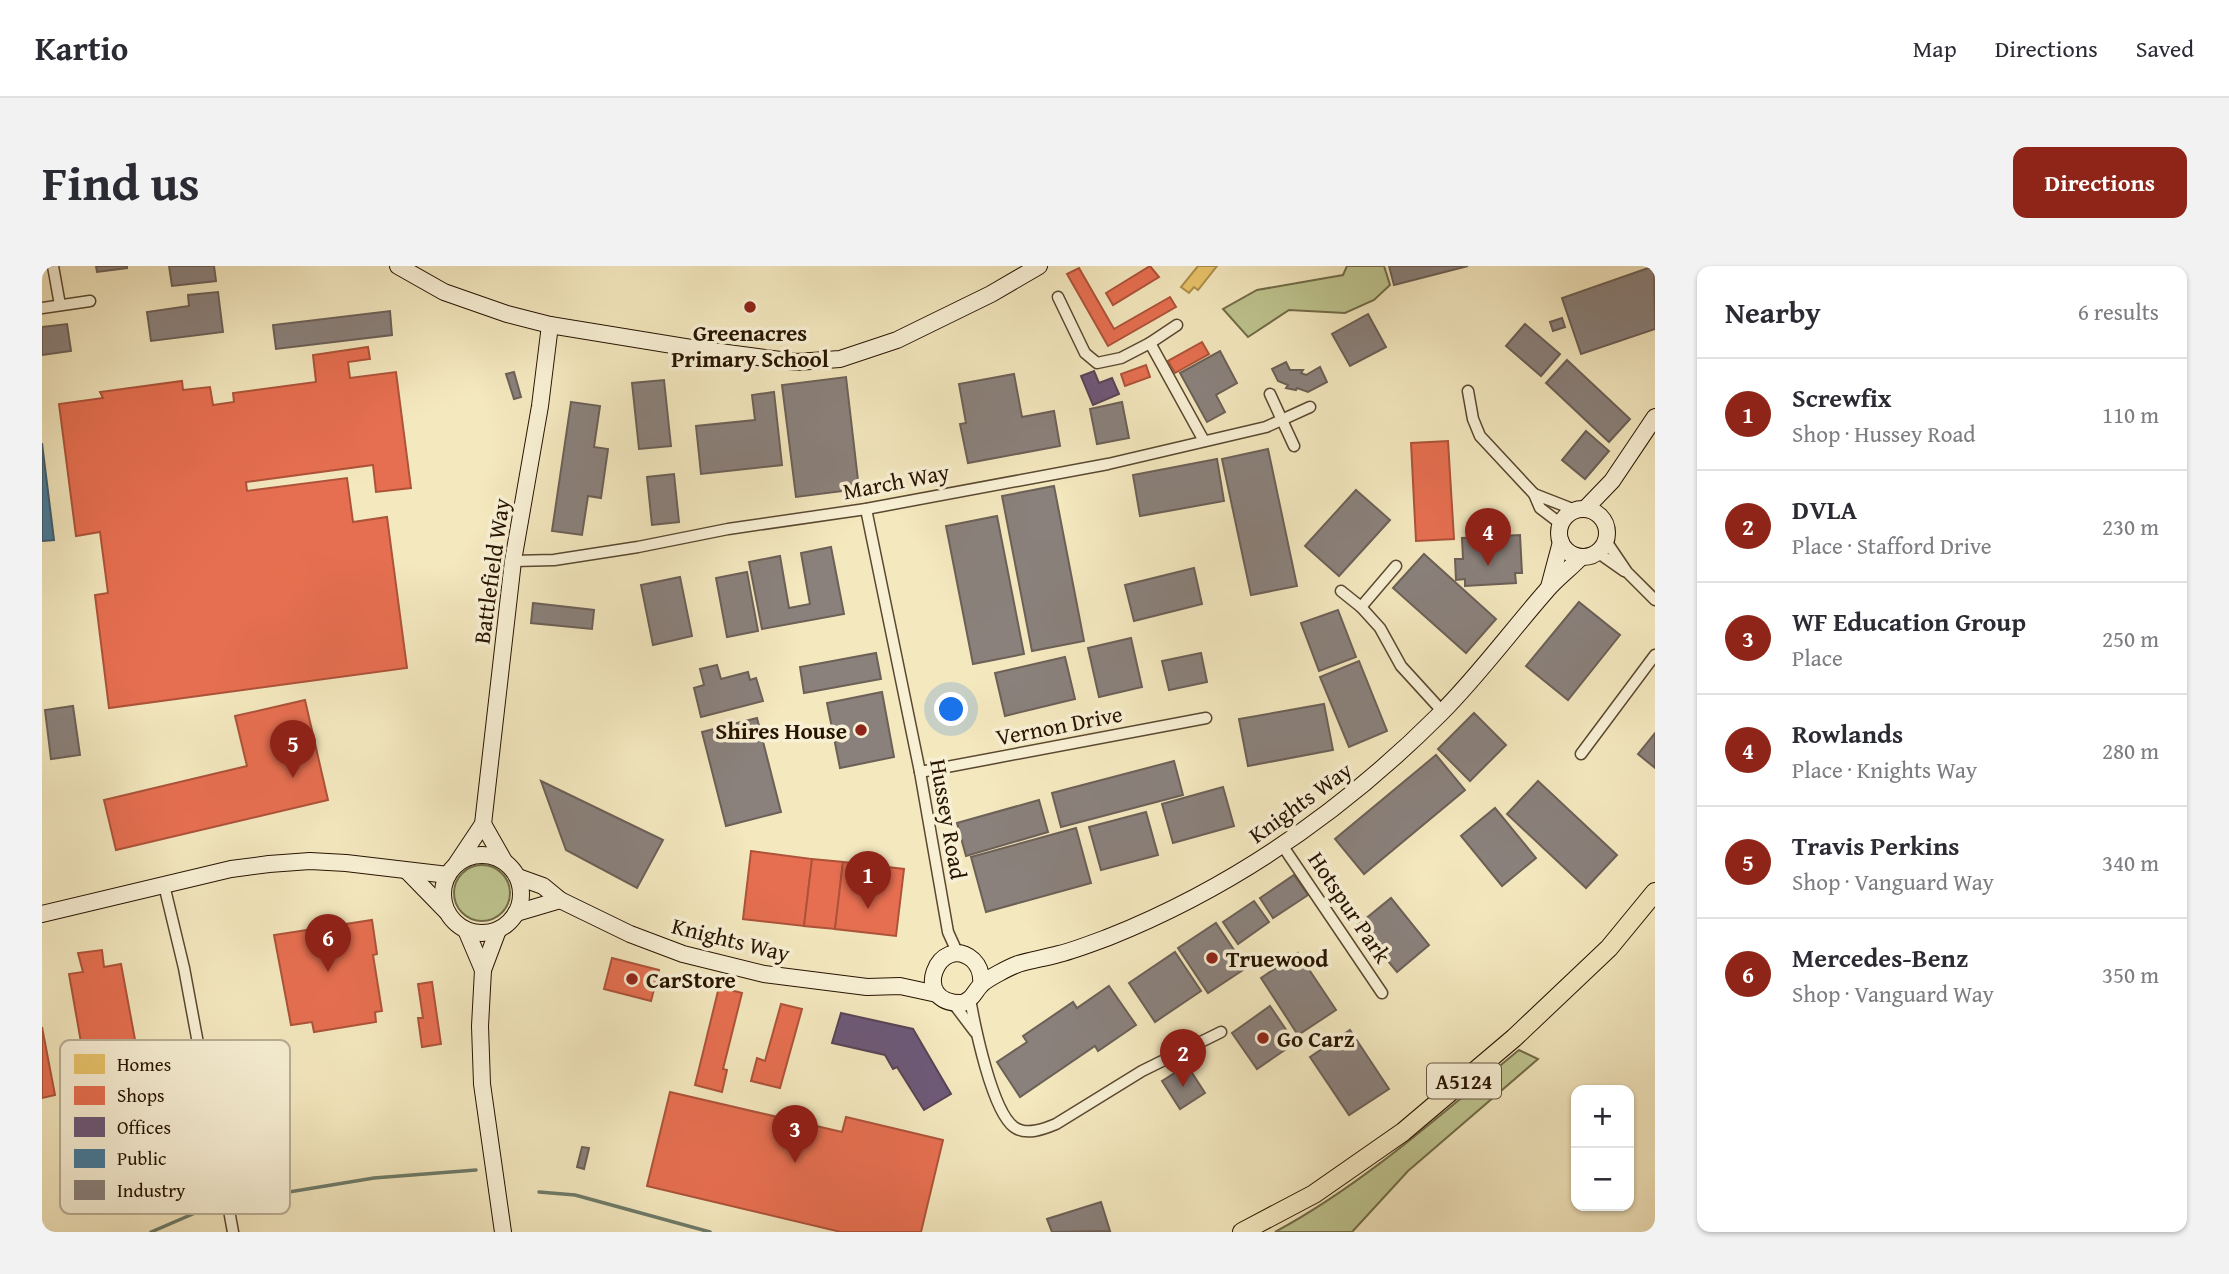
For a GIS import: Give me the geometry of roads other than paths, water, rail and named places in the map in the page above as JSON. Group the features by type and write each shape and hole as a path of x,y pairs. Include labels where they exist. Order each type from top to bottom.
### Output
{"main road":[{"name":"A5124","path":"1242,1232 1314,1194 1403,1132 1534,1020 1609,947 1655,892"}],"street":[{"path":"53,266 60,305"},
{"path":"398,266 444,292 507,314 550,325 796,362 840,359 897,340 935,323 1039,266"},
{"path":"1058,297 1085,353 1097,363 1109,362 1150,343 1177,325"},
{"path":"42,308 90,301"},
{"name":"Battlefield Way","path":"452,869 484,824 513,561 540,406 550,325"},
{"path":"1150,343 1204,441"},
{"path":"1468,391 1473,419 1480,436 1534,494 1540,508 1561,524 1566,517 1580,510 1612,481 1655,417"},
{"path":"1270,394 1294,446"},
{"name":"March Way","path":"513,561 554,559 638,547 728,529 866,509 1108,464 1254,430 1310,407"},
{"path":"1603,519 1612,481"},
{"path":"1534,494 1580,510 1593,511 1603,519 1607,530 1595,550"},
{"name":"Hussey Road","path":"866,509 920,772 948,932 958,954"},
{"name":"Knights Way","path":"1549,587 1561,542 1561,524"},
{"path":"1561,542 1569,552 1595,550 1626,572 1655,600"},
{"name":"Knights Way","path":"971,999 981,985 1016,965 1062,953 1140,923 1222,881 1282,845 1353,794 1443,712 1491,659 1549,587 1595,550"},
{"path":"1361,607 1396,566"},
{"path":"1341,591 1361,607 1385,635 1407,674 1443,712"},
{"path":"1581,754 1655,655"},
{"name":"Vernon Drive","path":"920,772 1206,718"},
{"path":"407,871 451,919 466,930 477,933 498,930 509,923 516,913 521,902 521,889 518,877 505,861 484,824"},
{"name":"Hotspur Park","path":"1282,845 1382,993"},
{"path":"446,911 443,892 452,869 468,857 480,854 505,861"},
{"path":"42,914 231,869 283,863 346,863 407,871 452,869"},
{"name":"Knights Way","path":"518,877 543,886 560,900 630,934 683,954 764,974 833,984 900,986 937,994 953,1003"},
{"path":"164,885 197,1040"},
{"path":"516,913 560,900"},
{"path":"466,930 483,970"},
{"path":"498,930 483,970 480,1026 482,1084 503,1232"},
{"name":"Hussey Road","path":"935,969 948,932"},
{"name":"Knights Way","path":"900,986 935,969 945,957 958,954 975,961 1016,965"},
{"path":"975,961 980,969 981,985"},
{"path":"935,969 933,987 937,994"},
{"path":"976,1034 953,1003 971,999 976,1034 1004,1117 1014,1127 1030,1131 1056,1124 1142,1071 1221,1032"},
{"path":"230,1214 233,1232"}],"waterway":[{"path":"290,1192 374,1178 476,1170"},
{"path":"539,1192 575,1195 710,1232"},
{"path":"151,1232 193,1214"}],"place":[{"name":"Greenacres Primary School","path":"750,307"},
{"name":"Rowlands","path":"1488,566"},
{"name":"Shires House","path":"861,730"},
{"name":"Travis Perkins","path":"293,778"},
{"name":"Screwfix","path":"868,909"},
{"name":"Truewood","path":"1212,958"},
{"name":"Mercedes-Benz","path":"328,972"},
{"name":"CarStore","path":"632,979"},
{"name":"Go Carz","path":"1263,1038"},
{"name":"DVLA","path":"1183,1087"},
{"name":"WF Education Group","path":"795,1163"}]}
